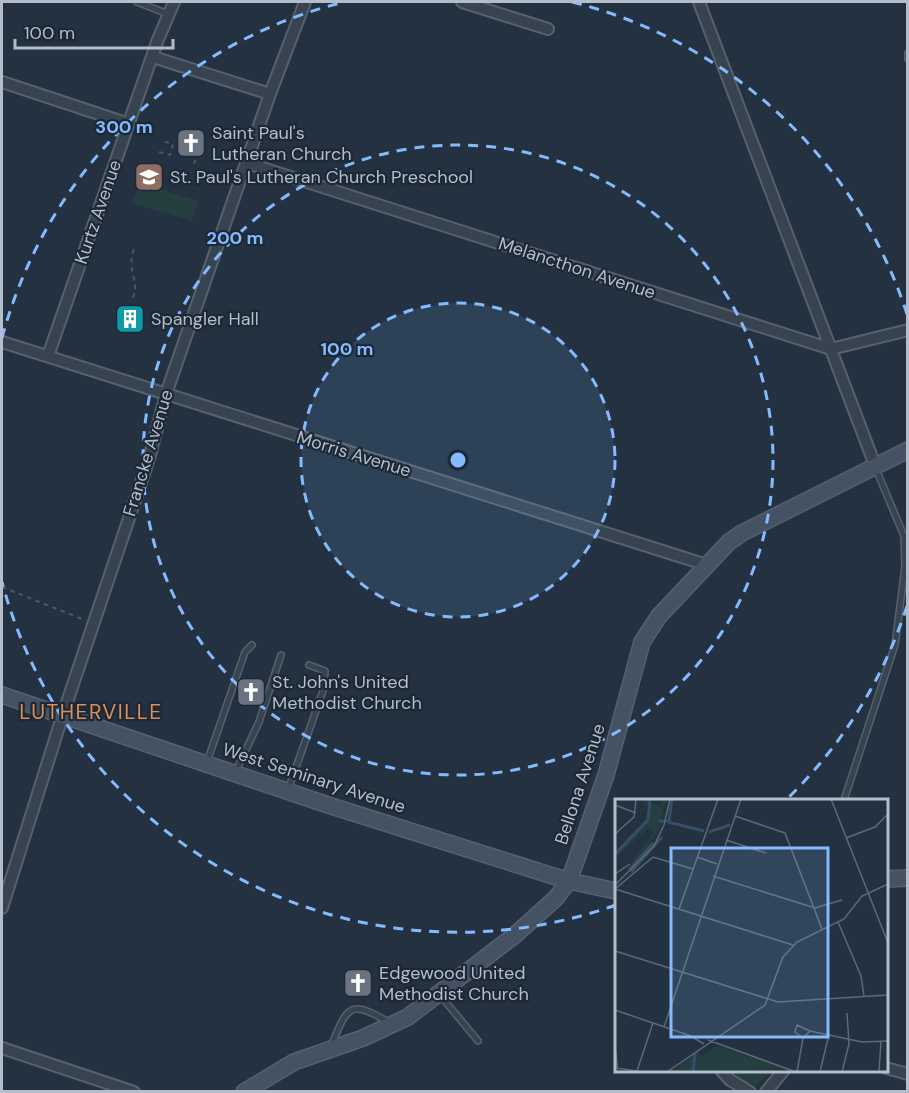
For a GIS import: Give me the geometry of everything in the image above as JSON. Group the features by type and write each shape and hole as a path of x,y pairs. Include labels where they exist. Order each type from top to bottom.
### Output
{"street":[{"name":"Kurtz Avenue","path":"48,356 174,2"},
{"name":"Francke Avenue","path":"2,908 63,714 149,459 166,394 270,94 305,2"},
{"path":"462,2 548,29"},
{"path":"699,2 876,468"},
{"path":"153,57 270,94"},
{"path":"2,82 129,124"},
{"name":"Melancthon Avenue","path":"247,163 831,349"},
{"path":"831,349 908,330"},
{"name":"Morris Avenue","path":"2,342 707,565"},
{"name":"Bellona Avenue","path":"244,1092 271,1074 331,1048 394,1025 440,995 543,911 569,881 612,757 642,642 659,616 729,542 742,533 908,450"},
{"name":"West Seminary Avenue","path":"2,695 287,792 569,881 615,891"},
{"path":"888,879 908,878"},
{"path":"2,1048 134,1092"},
{"path":"888,1069 908,1074"},
{"path":"722,1072 730,1080 750,1092"},
{"path":"766,1092 783,1072"}],"lane":[{"path":"137,2 168,14"},
{"path":"908,53 908,59"},
{"path":"845,799 895,645 905,567 904,536 876,468"},
{"path":"207,764 245,652 252,645"},
{"path":"235,774 259,722 281,655"},
{"path":"287,792 326,678 325,671 309,665"},
{"path":"440,995 478,1041"},
{"path":"331,1048 343,1016 353,1009 365,1008 394,1025"}],"path":[{"path":"159,152 171,156 173,144 162,141"},
{"path":"194,164 198,155"},
{"path":"133,298 136,288 129,262 134,249"},
{"path":"2,587 82,619"}],"green space":[{"path":"138,186 149,190 151,186 198,201 192,221 132,203"},
{"path":"731,1072 771,1072 757,1085 748,1083"}],"place":[{"name":"Saint Paul's Lutheran Church","path":"191,143"},
{"name":"St. Paul's Lutheran Church Preschool","path":"149,177"},
{"name":"Spangler Hall","path":"130,319"},
{"name":"St. John's United Methodist Church","path":"251,692"},
{"name":"Edgewood United Methodist Church","path":"358,983"}],"district":[{"name":"LUTHERVILLE","path":"91,712"}]}
